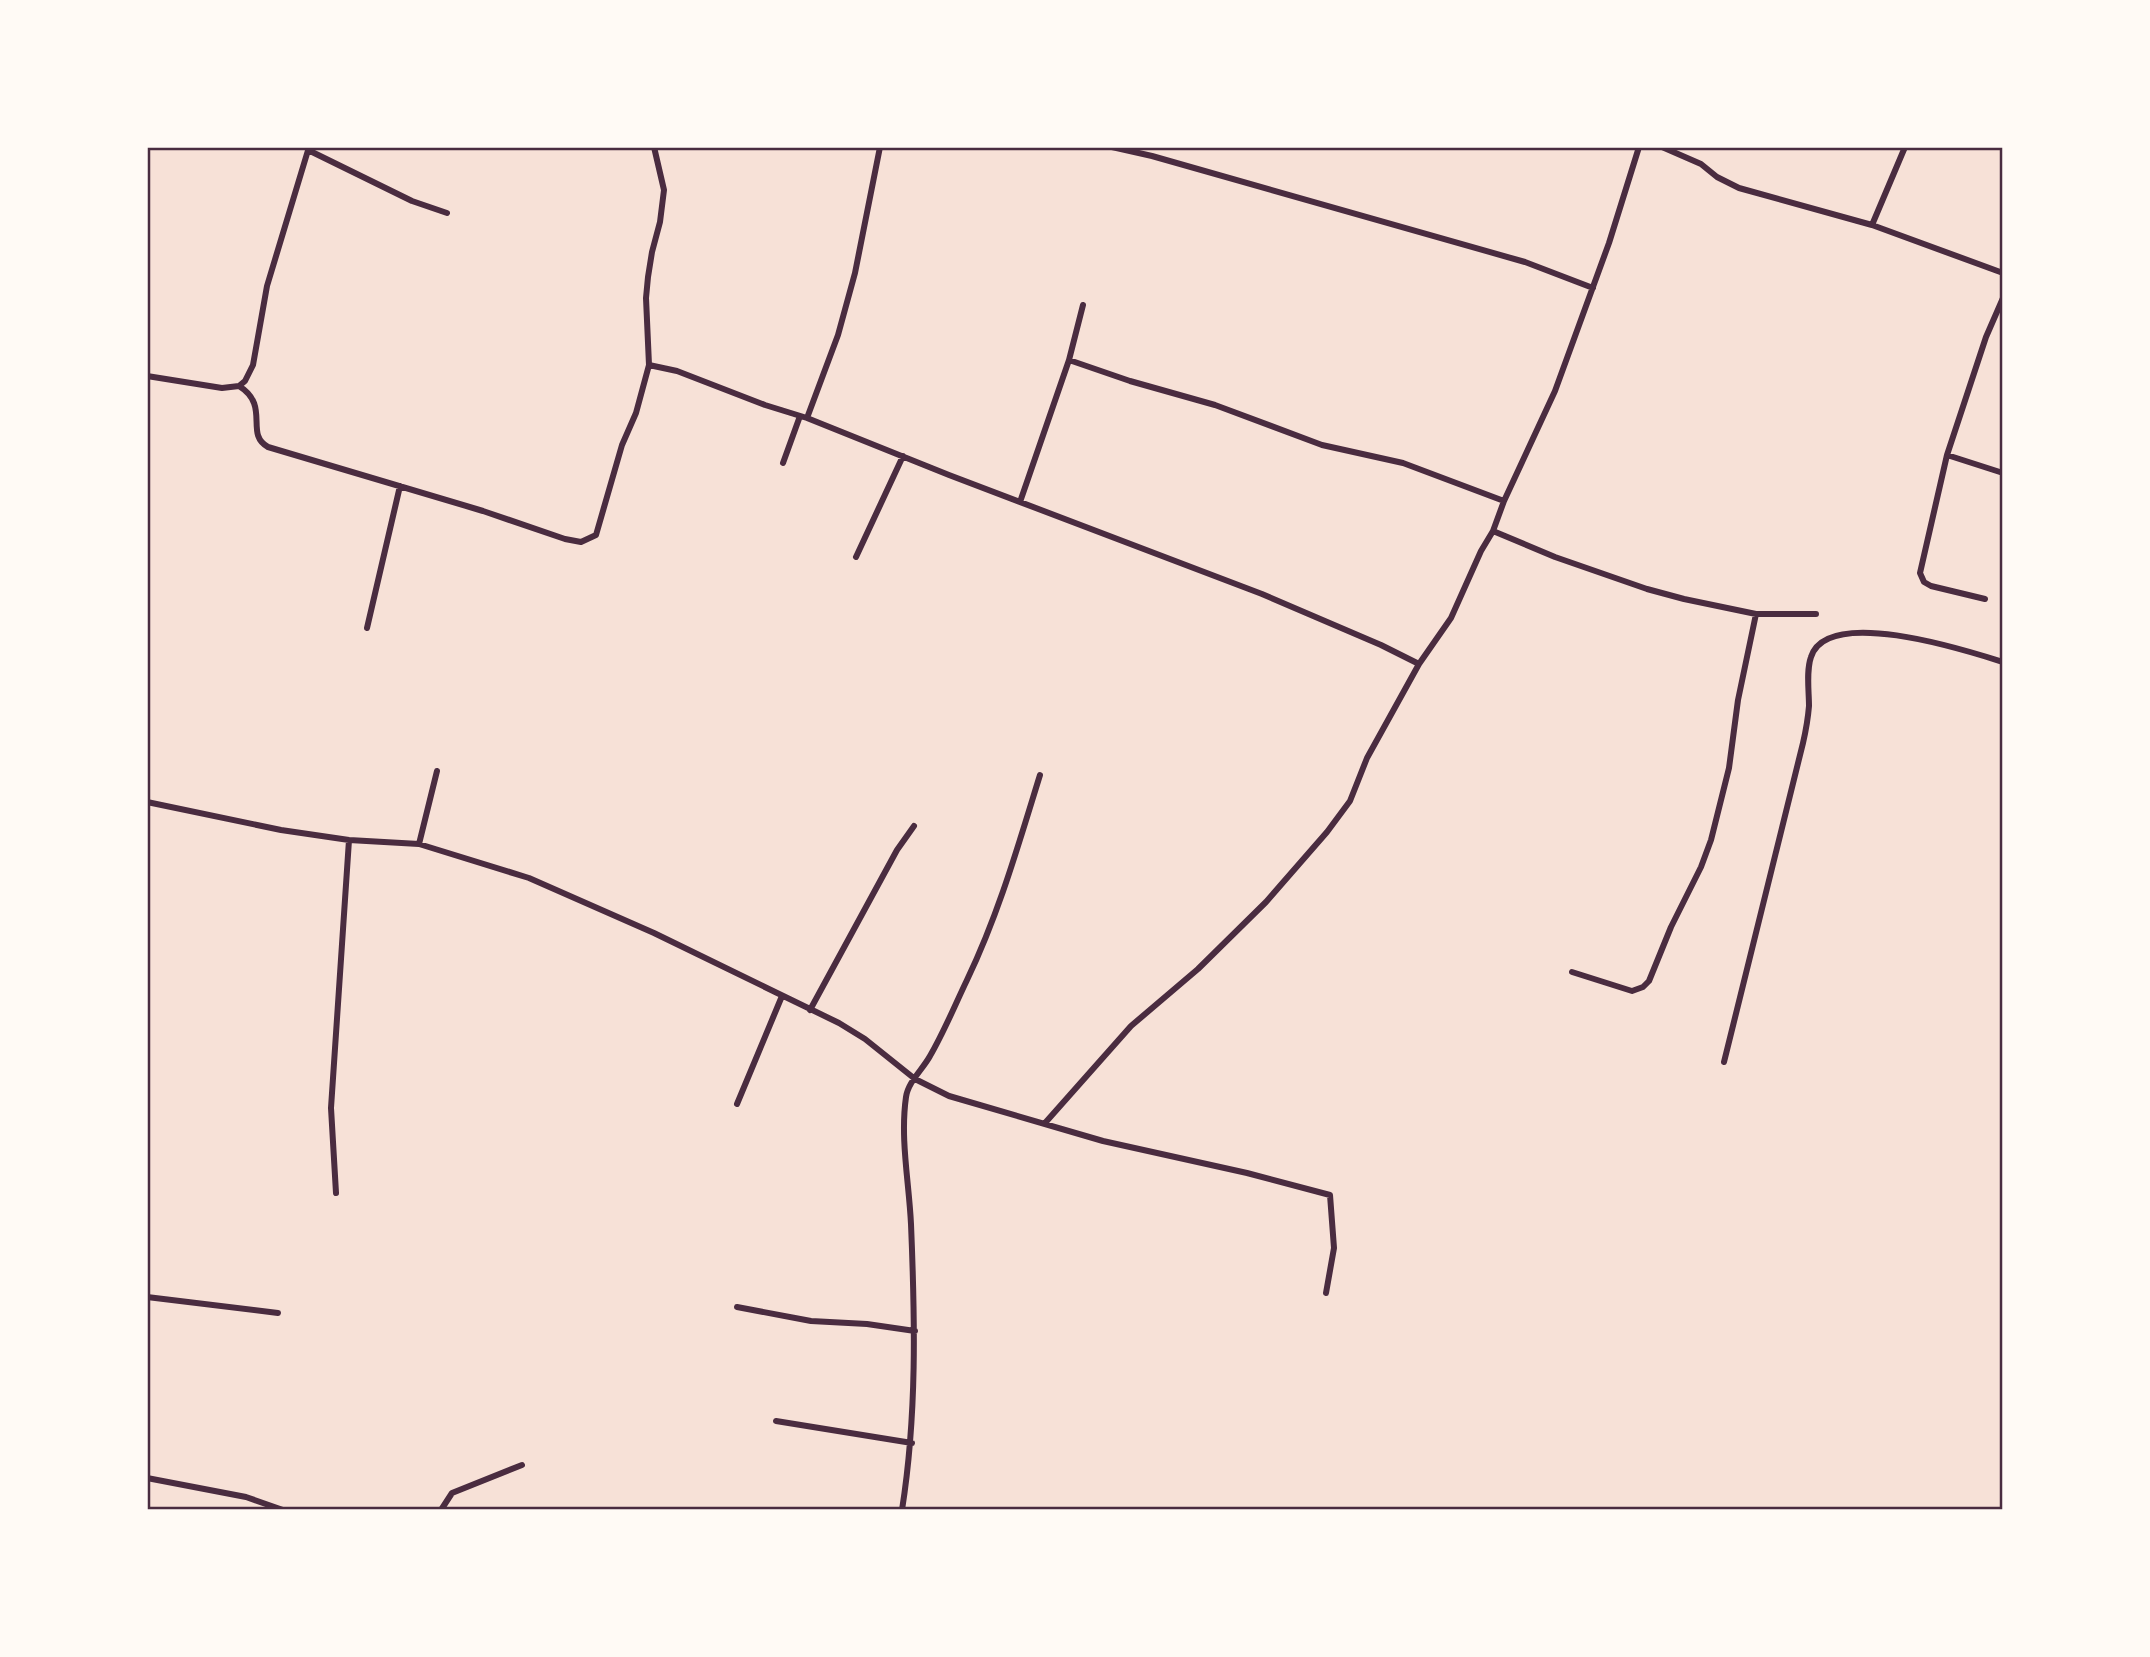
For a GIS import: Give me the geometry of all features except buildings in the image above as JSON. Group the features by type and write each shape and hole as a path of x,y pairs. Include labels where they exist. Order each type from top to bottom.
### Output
{"street":[{"path":"147,376 212,387 239,386 254,400 257,409 257,437 261,443 565,539 581,542 590,539 596,535 649,365 646,298 664,190 654,147"},
{"path":"783,463 838,335 855,273 880,147"},
{"path":"1112,147 1525,262 1593,288"},
{"path":"1045,1123 1131,1026 1198,969 1234,930 1266,902 1327,832 1350,801 1367,758 1419,664 1451,618 1555,391 1593,288 1639,147"},
{"path":"1662,147 1701,164 1717,177 1739,188 1872,225 2003,273"},
{"path":"1872,225 1905,147"},
{"path":"239,386 245,381 253,365 267,286 308,149 412,201 447,212"},
{"path":"1985,598 1931,586 1924,582 1920,573 1947,455 1986,337 2003,298"},
{"path":"1020,502 1069,360 1083,305"},
{"path":"1069,360 1214,405 1322,445 1403,463 1504,501"},
{"path":"649,365 688,375 804,417 1262,594 1419,664"},
{"path":"1947,455 2003,473"},
{"path":"856,557 903,456"},
{"path":"367,628 400,486"},
{"path":"1493,531 1555,557 1647,589 1756,614 1816,614"},
{"path":"1572,972 1632,991 1643,987 1649,981 1708,849 1729,768 1736,708 1756,614"},
{"path":"1724,1062 1803,743 1809,710 1811,655 1823,642 1833,638 1847,634 1880,633 1901,635 2003,663"},
{"path":"419,845 437,771"},
{"path":"902,1510 912,1443 915,1331 911,1221 905,1152 906,1096 931,1055 1003,895 1040,775"},
{"path":"147,802 281,830 349,840 419,845 529,878 654,933 839,1023 865,1039 915,1079 949,1096 1103,1141 1247,1172 1329,1195 1332,1201 1334,1248 1326,1293"},
{"path":"810,1010 897,850 914,826"},
{"path":"336,1193 331,1108 349,840"},
{"path":"737,1104 782,996"},
{"path":"147,1297 278,1313"},
{"path":"737,1307 811,1321 867,1324 915,1331"},
{"path":"776,1421 912,1443"},
{"path":"441,1510 452,1493 522,1465"},
{"path":"147,1478 246,1497 283,1510"}]}
